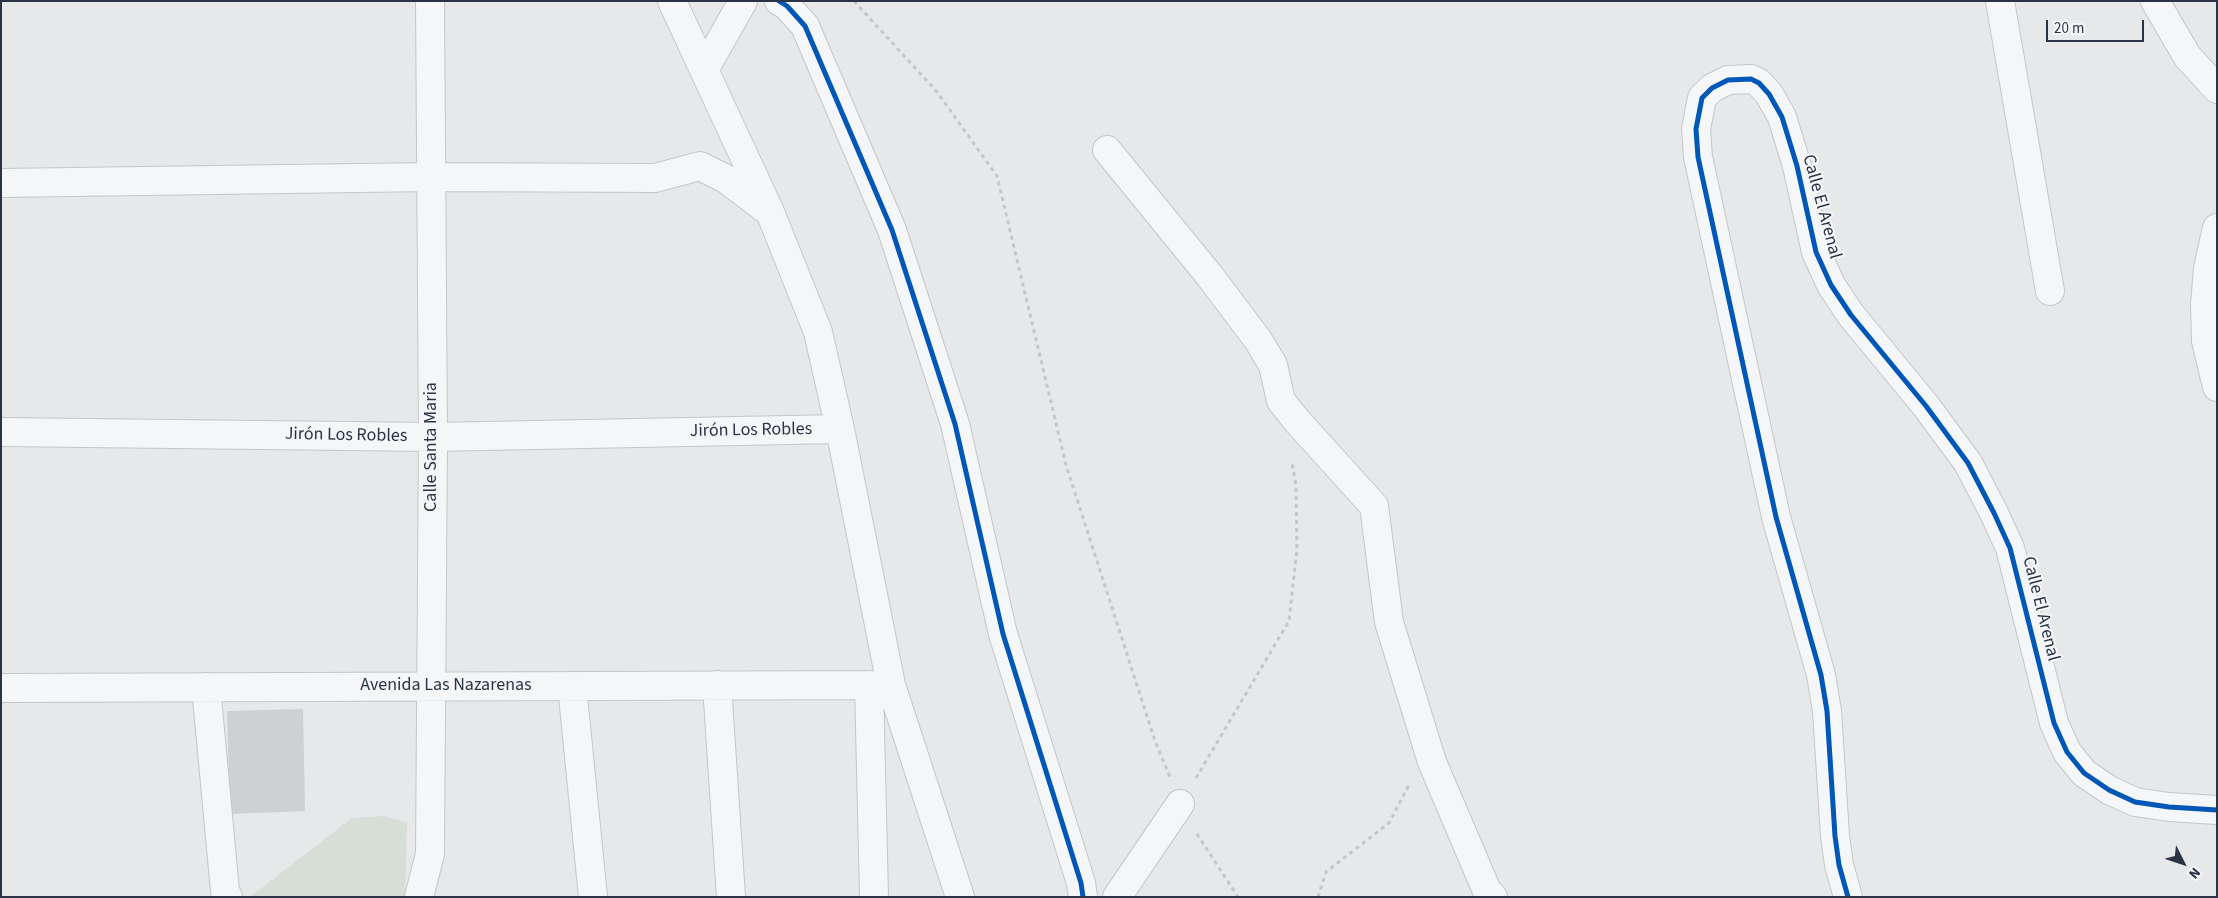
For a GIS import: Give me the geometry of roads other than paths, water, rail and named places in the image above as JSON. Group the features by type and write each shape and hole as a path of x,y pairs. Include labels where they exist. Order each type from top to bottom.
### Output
{"street":[{"name":"Calle Santa Maria","path":"420,894 430,854 433,437 430,1"},
{"path":"672,1 770,212 818,332 840,429 880,685 874,897"},
{"path":"704,70 742,1"},
{"path":"779,1 787,6 806,26 892,230 955,424 1003,634 1081,883 1083,897"},
{"path":"2000,1 2050,291"},
{"path":"2156,1 2187,56 2217,89"},
{"name":"Calle El Arenal","path":"1848,897 1839,866 1835,836 1827,710 1821,674 1776,517 1698,157 1696,130 1702,98 1712,88 1728,80 1751,79 1769,94 1782,117 1797,166 1816,252 1830,285 1851,315 1926,406 1968,464 1994,513 2010,548 2054,723 2067,752 2084,772 2109,790 2135,802 2169,808 2217,810"},
{"path":"1107,150 1209,275 1258,340 1273,365 1281,401 1374,506 1389,622 1428,749 1487,891 1493,897"},
{"path":"1,183 430,177 655,178 700,166 726,179 770,212"},
{"path":"2217,228 2208,268 2205,304 2206,341 2217,387"},
{"name":"Jirón Los Robles","path":"1,432 433,437 840,429"},
{"path":"718,685 731,897"},
{"path":"880,685 960,897"},
{"name":"Avenida Las Nazarenas","path":"1,688 880,685"},
{"path":"572,686 593,897"},
{"path":"206,687 225,891 228,897"},
{"path":"1116,897 1180,804"}]}
